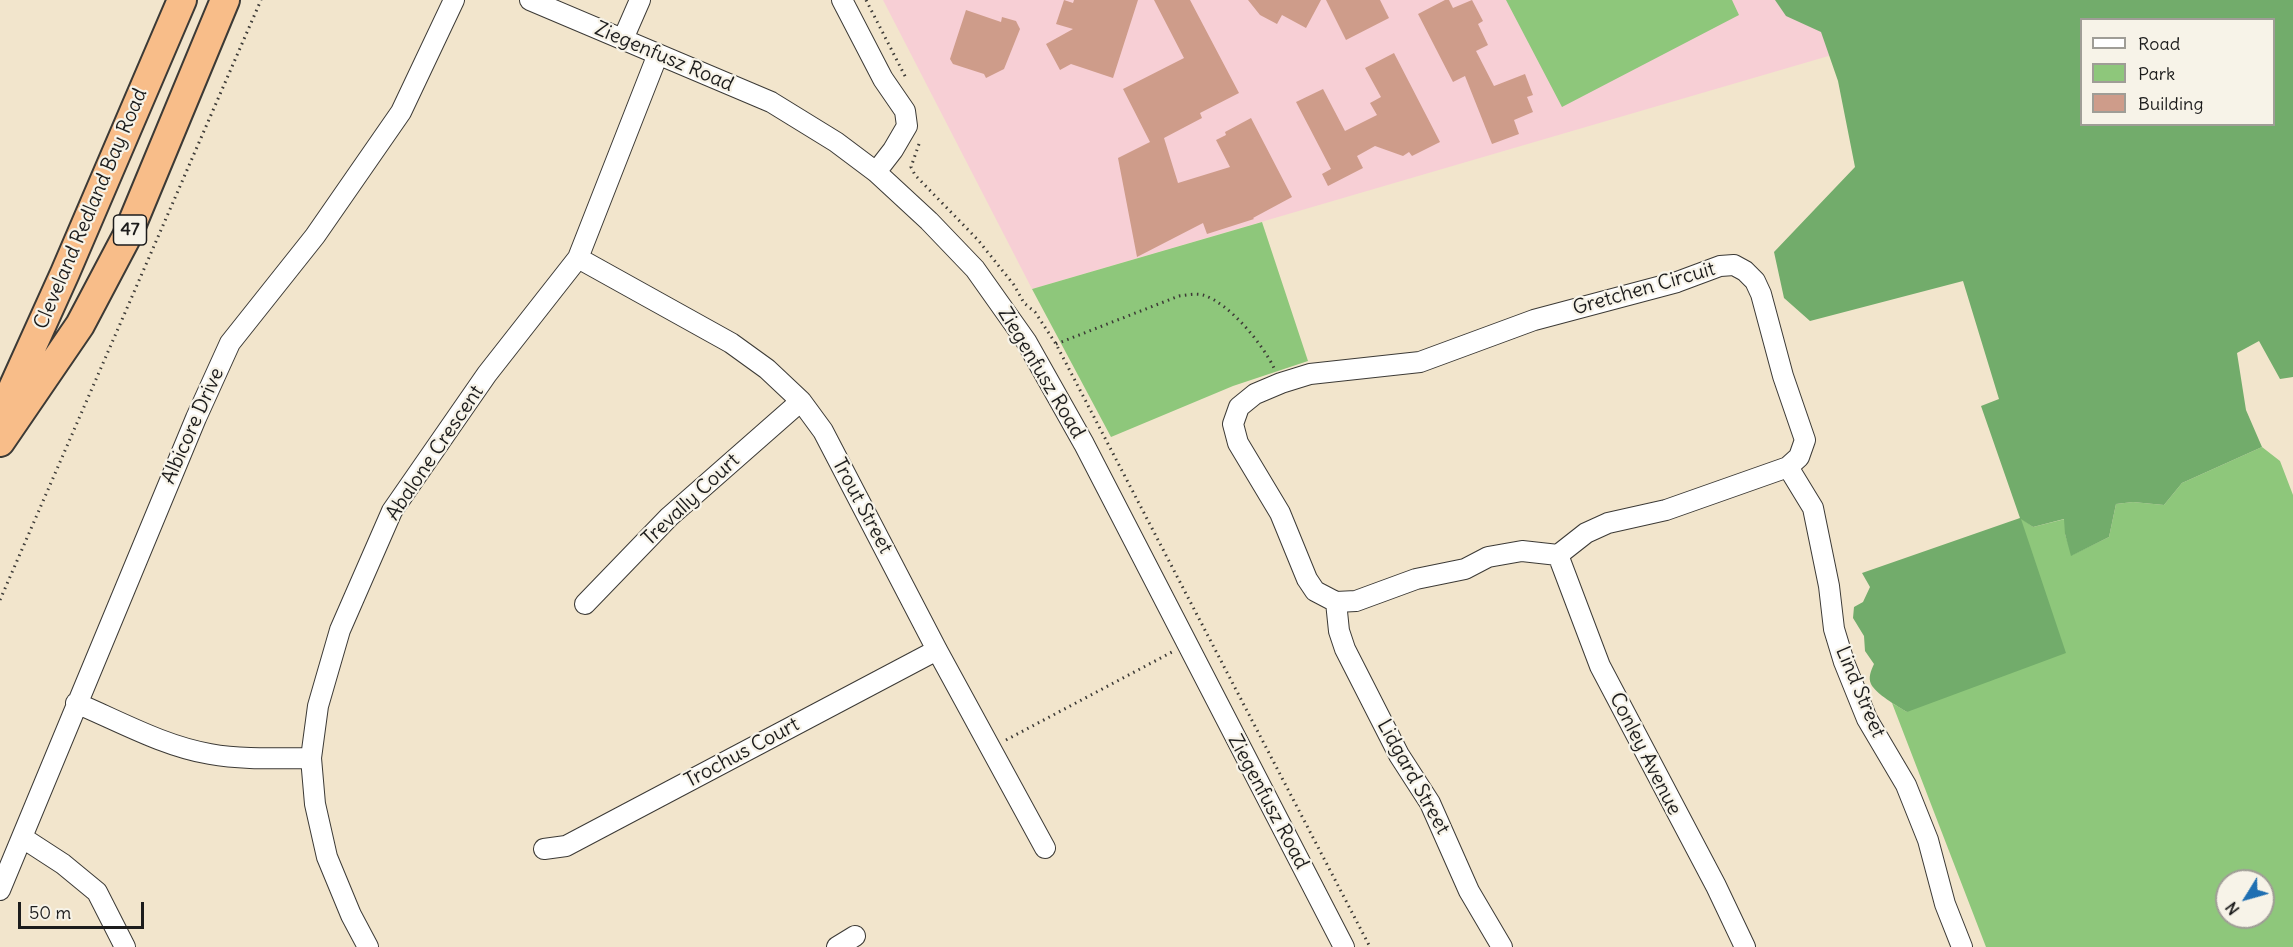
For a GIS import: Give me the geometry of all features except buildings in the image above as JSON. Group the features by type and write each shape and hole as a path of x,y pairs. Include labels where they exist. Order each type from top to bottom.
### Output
{"highway":[{"name":"Cleveland Redland Bay Road","path":"0,417 182,0"},
{"name":"Cleveland Redland Bay Road","path":"0,442 80,325 127,236 225,0"}],"street":[{"name":"Albicore Drive","path":"0,890 76,703 230,343 315,236 401,112 454,0"},
{"name":"Ziegenfusz Road","path":"530,0 771,102 837,142 876,172 929,221 975,269 1026,341 1084,444 1344,947"},
{"path":"623,39 640,0"},
{"path":"842,0 883,80 905,111 907,126 893,150 876,172"},
{"name":"Abalone Crescent","path":"368,947 351,915 327,857 315,804 311,758 318,706 340,630 392,511 487,374 578,258 658,54"},
{"name":"Trout Street","path":"578,258 731,343 767,369 801,401 823,431 937,650 1045,848"},
{"name":"Gretchen Circuit","path":"1336,602 1315,591 1307,579 1280,513 1238,443 1233,424 1239,407 1255,394 1310,374 1420,362 1534,320 1677,282 1720,266 1734,265 1755,281 1761,294 1783,376 1805,440 1799,457 1788,467"},
{"name":"Trevally Court","path":"585,604 669,517 801,401"},
{"path":"1336,602 1356,601 1416,579 1465,569 1488,557 1522,551 1558,555 1586,533 1608,523 1666,510 1788,467"},
{"name":"Lind Street","path":"1788,467 1813,508 1829,586 1834,628 1844,662 1867,719 1906,785 1928,840 1945,904 1962,947"},
{"name":"Conley Avenue","path":"1558,555 1600,666 1716,886 1745,947"},
{"name":"Lidgard Street","path":"1336,602 1339,631 1346,649 1400,755 1430,803 1469,891 1502,947"},
{"name":"Trochus Court","path":"544,849 566,846 937,650"},
{"path":"76,703 165,741 208,754 249,758 311,758"},
{"path":"23,838 63,864 97,892 125,947"},
{"path":"837,947 855,936"}],"path":[{"path":"0,600 261,0"},
{"path":"1056,344 1179,296 1200,294 1216,300 1250,331 1266,351 1281,383"},
{"path":"991,748 1186,645"}],"shaded area":[{"path":"883,0 2020,0 1032,289"}],"green space":[{"path":"1506,0 1732,0 1739,15 1562,107"},
{"path":"1775,0 2293,0 2293,377 2280,379 2259,341 2237,353 2246,410 2262,447 2182,483 2164,505 2133,502 2116,504 2109,537 2071,556 2065,534 2064,519 2033,527 2021,519 2066,653 1907,712 1882,696 1870,681 1874,664 1865,651 1864,636 1853,618 1854,607 1863,602 1870,587 1862,573 2020,518 1981,406 1999,399 1963,281 1810,321 1784,298 1774,252 1855,167 1838,81 1821,32 1786,16"},
{"path":"1262,222 1308,361 1233,386 1111,437 1032,289"},
{"path":"2262,447 2280,461 2293,495 2293,947 1986,947 1892,703 1907,712 2021,518 2033,527 2065,519 2065,534 2072,555 2109,537 2116,504 2133,502 2164,505 2182,483"}]}
